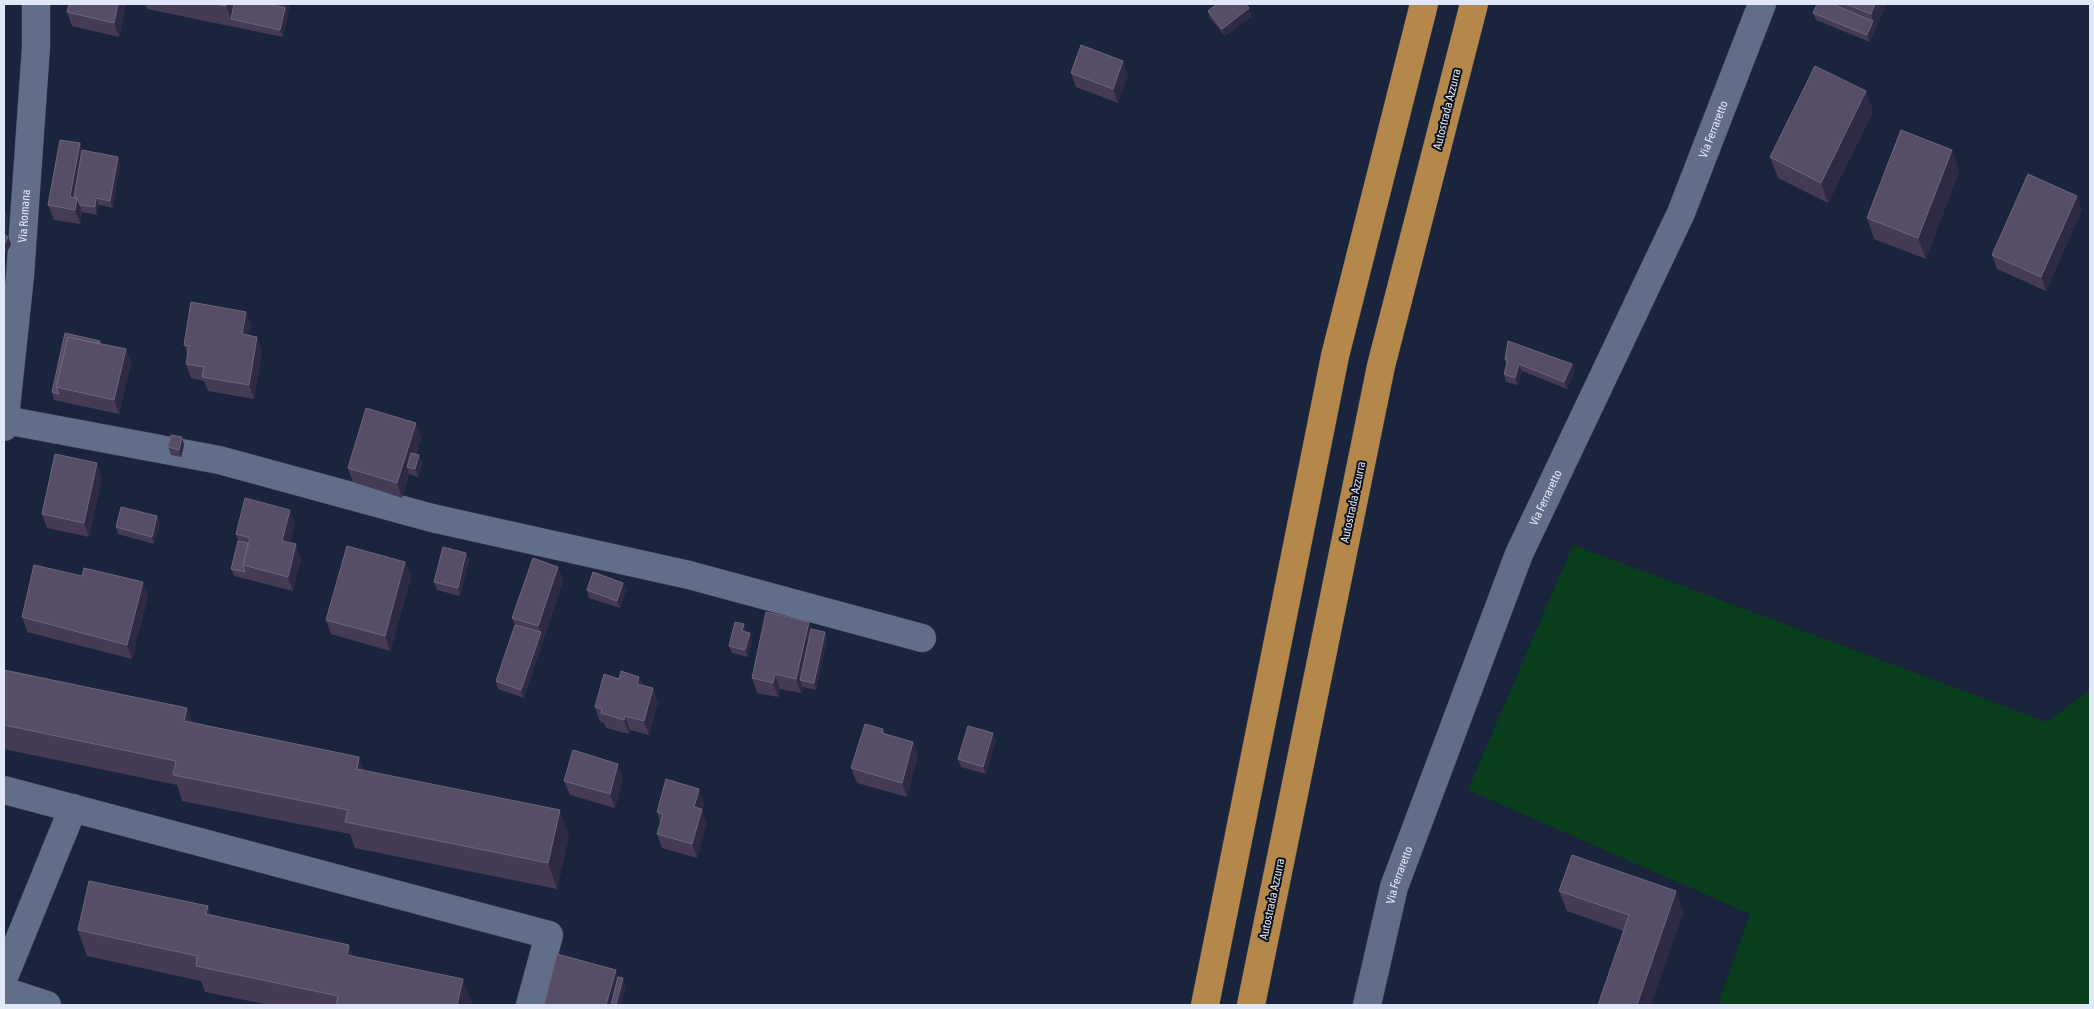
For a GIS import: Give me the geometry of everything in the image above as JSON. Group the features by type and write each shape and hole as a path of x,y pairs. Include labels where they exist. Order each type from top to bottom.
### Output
{"highway":[{"path":"1205,1005 1335,356 1424,4"},
{"name":"Autostrada Azzurra","path":"1251,1005 1381,366 1474,4"}],"street":[{"name":"Via Romana","path":"4,424 20,276 36,47 36,4"},
{"name":"Via Ferraretto","path":"1368,1005 1394,887 1519,554 1681,213 1762,4"},
{"path":"4,424 219,460 432,518 688,575 922,638"},
{"path":"4,790 549,935 530,1005"},
{"path":"4,977 73,808"},
{"path":"4,991 48,1005"}],"green space":[{"path":"1573,545 2047,722 2090,690 2090,1005 1718,1005 1750,914 1468,790"}],"building":[{"path":"69,4 118,4 114,23 67,12"},
{"path":"234,4 266,4 285,8 280,30 231,19"},
{"path":"1217,4 1246,4 1249,8 1222,29 1208,11"},
{"path":"1817,4 1832,4 1873,21 1867,35 1813,13"},
{"path":"1846,4 1875,4 1871,14"},
{"path":"1081,45 1123,61 1113,89 1071,73"},
{"path":"1815,66 1866,91 1821,183 1770,157"},
{"path":"1901,130 1952,150 1918,238 1867,218"},
{"path":"60,140 80,143 70,197 77,198 75,210 48,205"},
{"path":"82,150 118,157 110,201 96,198 95,207 80,205 77,198 74,197"},
{"path":"2028,174 2077,196 2041,277 1992,255"},
{"path":"4,234 8,237 4,245"},
{"path":"191,302 246,312 242,334 257,337 249,385 202,377 204,367 186,364 189,346 184,345"},
{"path":"65,333 100,341 99,344 68,337 56,387 59,394 52,392"},
{"path":"68,337 126,349 114,400 56,387"},
{"path":"1508,341 1572,364 1564,382 1519,364 1515,378 1504,374 1508,360 1505,360"},
{"path":"366,408 416,423 397,483 348,468"},
{"path":"171,435 182,437 179,450 168,447"},
{"path":"411,453 419,455 415,469 407,467"},
{"path":"55,454 97,463 84,523 42,514"},
{"path":"245,498 290,510 282,541 296,544 288,577 243,565 250,538 236,534"},
{"path":"121,507 157,516 152,537 116,527"},
{"path":"238,541 248,543 243,565 245,572 231,569"},
{"path":"347,546 405,562 385,636 326,620"},
{"path":"443,547 466,553 458,588 434,582"},
{"path":"533,558 558,567 538,626 512,618"},
{"path":"34,565 82,576 84,568 143,582 127,645 22,617"},
{"path":"593,572 623,583 617,601 587,590"},
{"path":"766,612 809,622 796,679 775,674 773,683 752,678"},
{"path":"735,622 744,624 742,631 750,633 745,650 729,646"},
{"path":"515,625 541,632 521,690 496,681"},
{"path":"811,629 825,632 814,683 800,680"},
{"path":"4,670 187,708 184,721 359,757 357,769 560,810 548,863 345,822 348,810 173,775 176,761 4,725"},
{"path":"621,671 639,677 637,684 653,688 644,721 625,716 624,720 601,713 602,709 595,707 604,674 619,679"},
{"path":"865,724 883,729 882,733 913,742 902,783 851,768"},
{"path":"968,726 993,733 983,767 958,759"},
{"path":"573,750 618,764 610,794 564,781"},
{"path":"666,779 699,789 694,807 702,809 692,844 657,834 663,814 657,812"},
{"path":"1572,855 1676,891 1637,1005 1598,1005 1629,915 1559,891"},
{"path":"89,881 208,906 206,914 349,945 347,955 463,979 457,1005 336,1005 338,996 196,966 197,956 78,930"},
{"path":"557,954 616,970 606,1005 544,1005"},
{"path":"618,977 623,978 616,1005 611,1005"}]}
